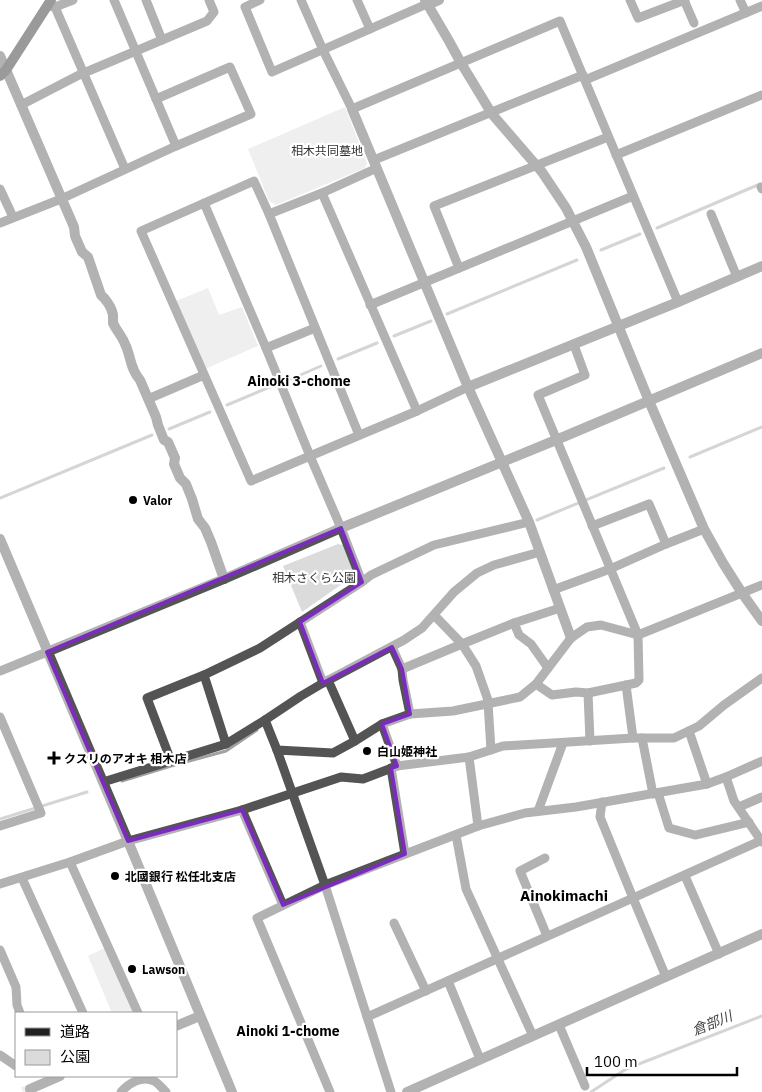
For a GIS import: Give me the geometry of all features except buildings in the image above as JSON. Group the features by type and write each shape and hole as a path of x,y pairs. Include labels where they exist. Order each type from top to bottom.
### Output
{"main road":[{"path":"3,73 51,4"}],"street":[{"path":"73,0 51,4 84,73 125,169"},
{"path":"114,0 176,146"},
{"path":"146,0 162,40"},
{"path":"22,105 84,73 207,21 214,12 209,0"},
{"path":"260,0 245,7 272,72 426,3 439,0"},
{"path":"301,0 352,109 468,387 529,522 571,638"},
{"path":"357,0 370,29"},
{"path":"630,0 638,18 684,0 694,23"},
{"path":"740,0 746,13"},
{"path":"426,3 491,113 536,166 566,208 586,247 704,529 723,563 762,621"},
{"path":"269,214 322,192 375,164 491,113 584,78 762,6"},
{"path":"352,109 560,21 678,302"},
{"path":"0,56 3,73 22,105 74,227 75,236 82,252 88,257 101,294 106,298 113,314 112,320 130,355 129,360 140,380 164,440 168,442 175,458 174,464 180,478 186,484 198,519 205,528 224,579"},
{"path":"0,223 250,114 230,67 156,98"},
{"path":"616,155 762,95"},
{"path":"459,268 434,206 608,136"},
{"path":"359,435 254,181 141,231 251,481 416,411 468,387 574,345 762,266"},
{"path":"0,189 13,217"},
{"path":"322,192 416,411"},
{"path":"370,305 634,196"},
{"path":"204,203 342,528 362,582"},
{"path":"711,214 736,277"},
{"path":"266,348 315,328"},
{"path":"536,684 552,695 576,692 588,694 636,683 640,680 638,636 538,395 585,374 574,345"},
{"path":"0,672 762,353"},
{"path":"148,399 204,375"},
{"path":"592,526 649,504 666,544"},
{"path":"171,761 147,698 204,675 260,648 371,575 434,545 529,522"},
{"path":"553,590 610,569 704,529"},
{"path":"0,539 232,1092"},
{"path":"103,782 226,744 326,682 392,647 422,628 454,592 477,574 494,565 540,552"},
{"path":"277,750 333,753 382,724 410,714 453,711 520,696 536,684 571,638 588,628 601,625 638,636 762,585"},
{"path":"402,669 514,623 560,608"},
{"path":"434,615 462,644 476,666 489,703 491,750"},
{"path":"300,622 326,682 355,741"},
{"path":"514,623 519,635 531,644 548,668"},
{"path":"392,647 402,669 402,680 410,714"},
{"path":"204,675 226,744"},
{"path":"0,884 128,841 242,810 341,777 363,779 394,767 469,757 503,746 638,738 674,738 699,726 724,705 762,678"},
{"path":"626,685 638,738 669,828 696,835 749,822"},
{"path":"588,694 590,741"},
{"path":"0,717 4,735 41,814 0,826"},
{"path":"265,720 325,885 391,1092"},
{"path":"382,724 394,767 405,854"},
{"path":"689,731 707,784"},
{"path":"538,811 563,743"},
{"path":"469,757 478,826"},
{"path":"330,1092 257,918 325,885 478,826 525,813 707,784 762,761"},
{"path":"367,1017 762,841 734,801 726,777"},
{"path":"738,807 762,797"},
{"path":"602,802 600,817 666,977"},
{"path":"242,810 283,905"},
{"path":"456,835 466,889 533,1036"},
{"path":"545,858 520,871 546,936"},
{"path":"70,862 138,1012"},
{"path":"685,876 719,954"},
{"path":"22,878 83,1012"},
{"path":"394,923 426,991"},
{"path":"407,1092 762,934"},
{"path":"0,950 16,987 20,1012"},
{"path":"448,981 480,1059"},
{"path":"178,1025 200,1016"},
{"path":"559,1025 585,1086"},
{"path":"0,1054 15,1065"},
{"path":"30,1089 58,1077"},
{"path":"121,1092 128,1084 141,1079 154,1080 166,1092"}],"highlighted area":[{"path":"341,528 362,582 300,622 323,683 392,647 402,669 410,714 382,724 397,766 391,768 405,854 283,905 242,810 128,841 47,652"}],"green space":[{"name":"相木共同墓地","path":"345,107 367,163 365,168 276,205 269,201 248,149"},
{"path":"208,288 219,315 242,307 258,346 205,369 176,301"},
{"name":"相木さくら公園","path":"338,544 343,545 354,572 352,577 302,612 283,566"},
{"path":"105,948 134,1012 112,1012 88,956"}],"waterway":[{"path":"657,228 760,184"},
{"path":"601,250 640,234"},
{"path":"447,314 577,260"},
{"path":"394,336 431,321"},
{"path":"338,359 377,343"},
{"path":"289,380 321,366"},
{"path":"227,405 272,386"},
{"path":"169,429 210,412"},
{"path":"690,457 762,427"},
{"path":"0,498 152,435"},
{"path":"537,520 664,468"},
{"path":"122,781 226,751 257,730"},
{"path":"0,819 87,792"},
{"name":"倉部川","path":"591,1092 626,1069 762,1016"}],"tunnel":[{"path":"23,1092 30,1089"}],"place":[{"name":"Valor","path":"133,500"},
{"name":"白山姫神社","path":"367,751"},
{"name":"クスリのアオキ 相木店","path":"54,758"},
{"name":"北國銀行 松任北支店","path":"115,876"},
{"name":"Lawson","path":"132,969"}],"district":[{"name":"Ainoki 3-chome","path":"299,381"},
{"name":"Ainokimachi","path":"564,895"},
{"name":"Ainoki 1-chome","path":"288,1031"}]}
